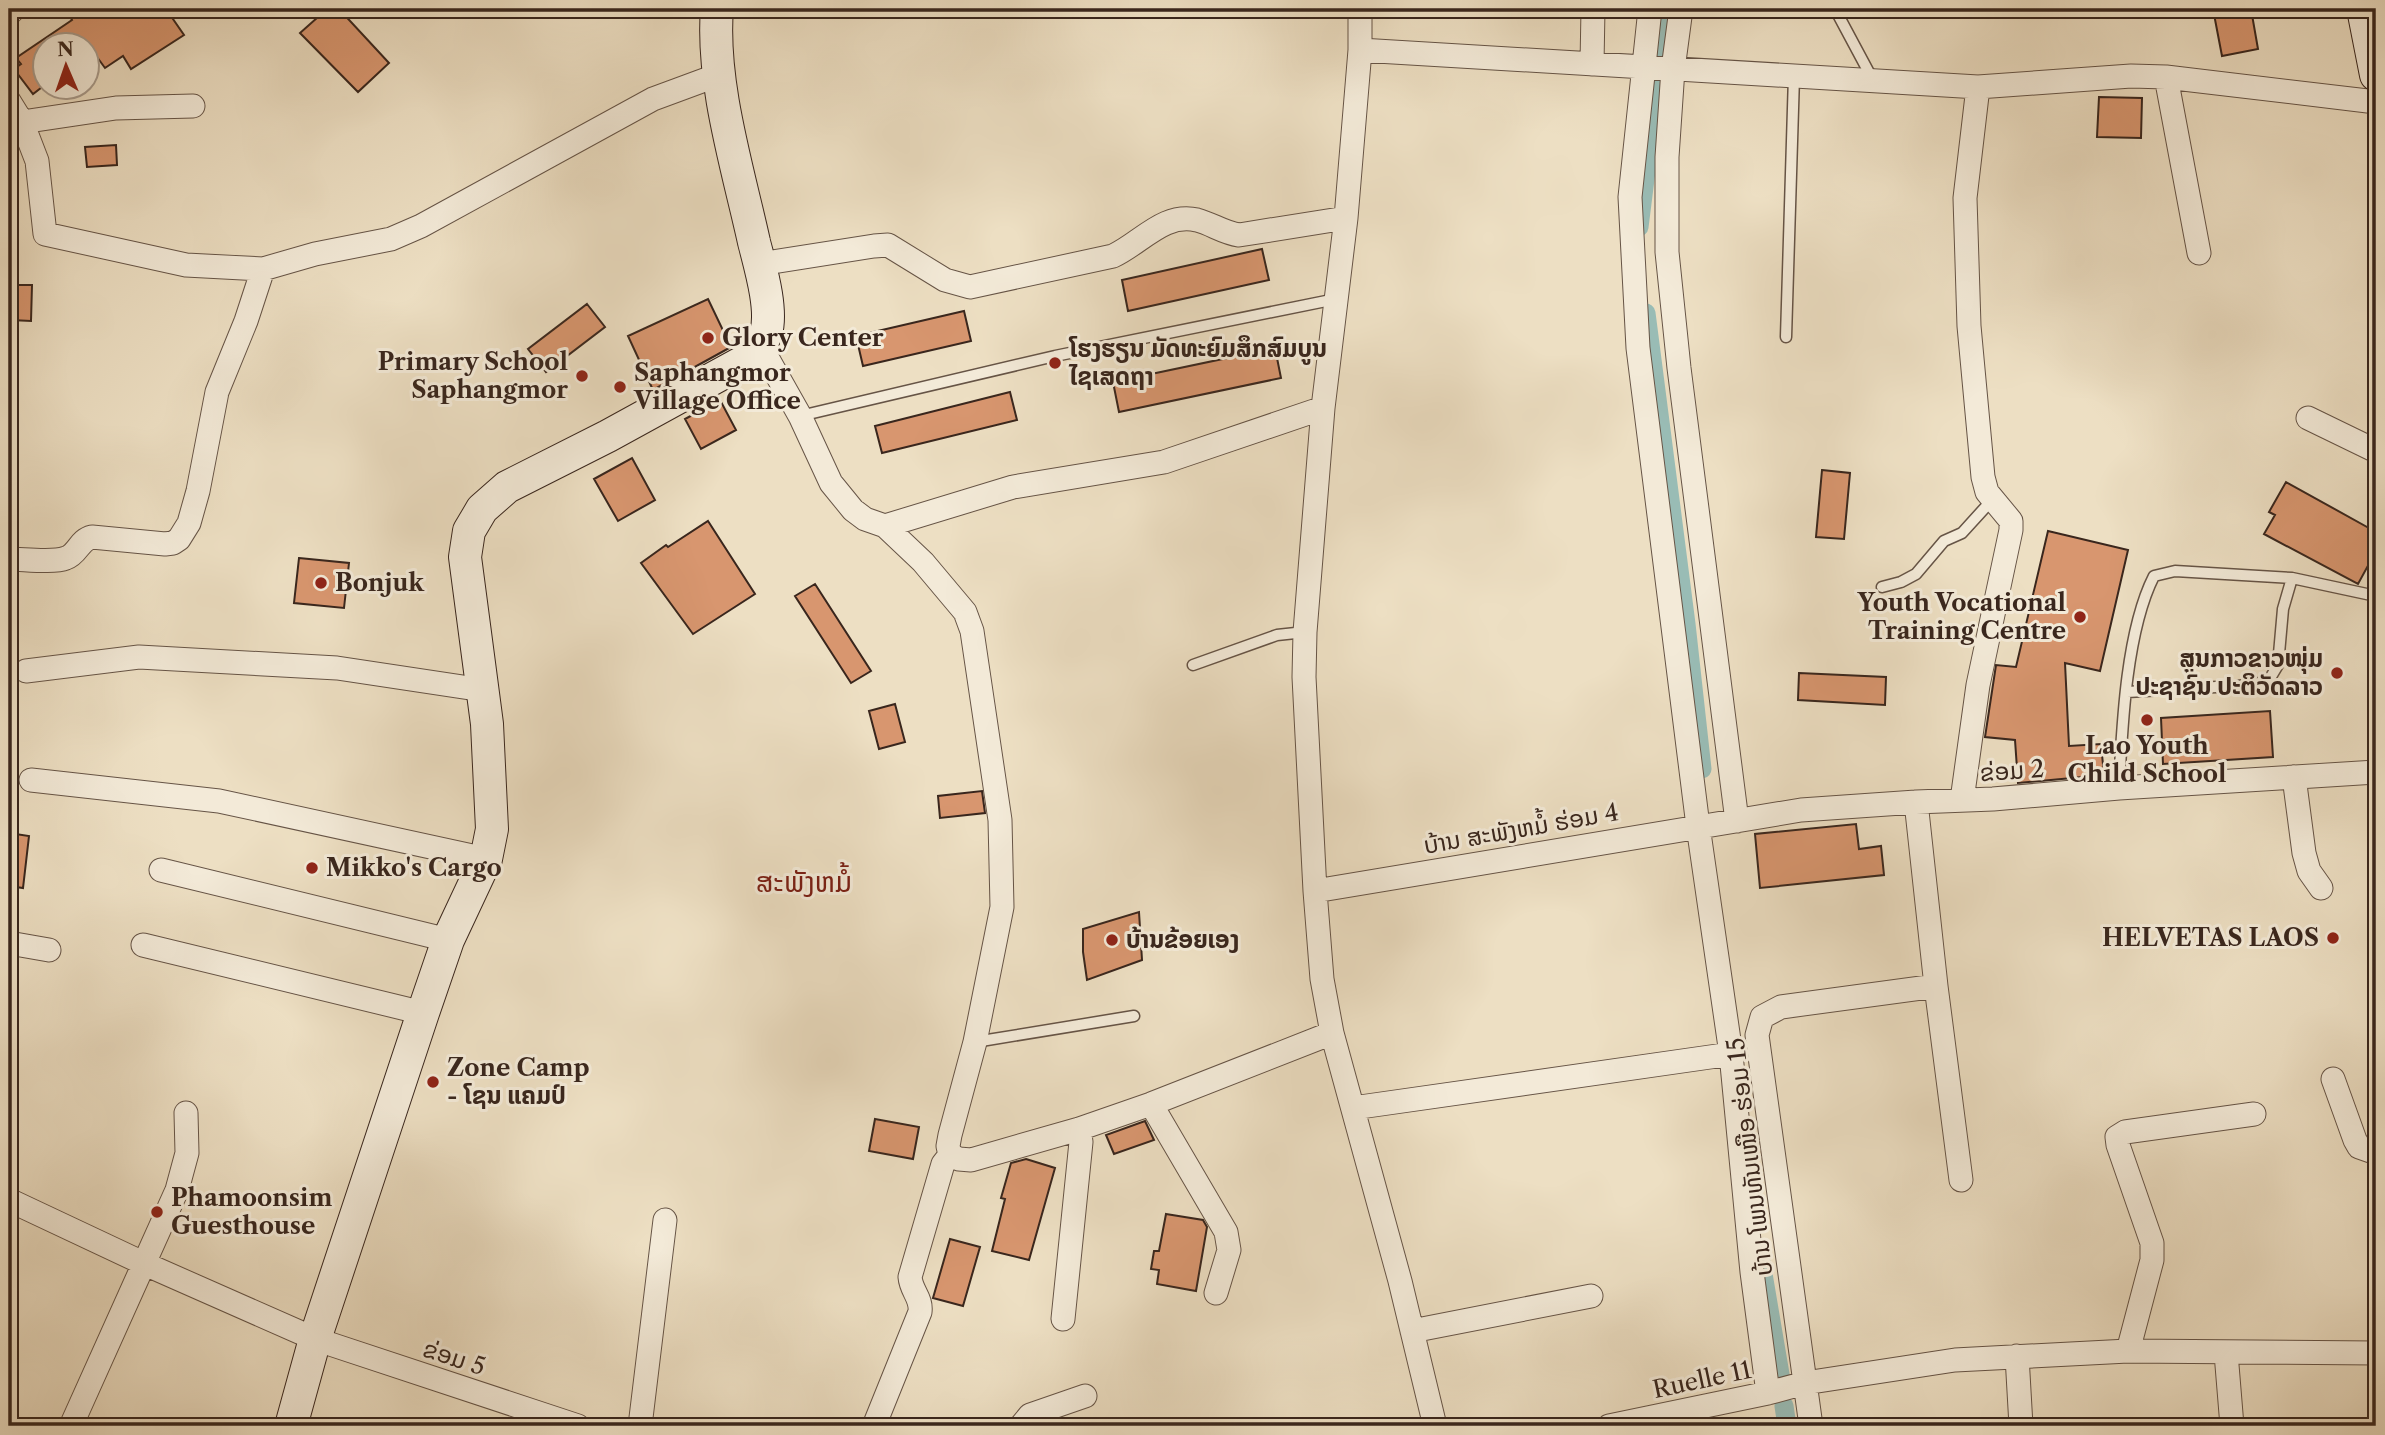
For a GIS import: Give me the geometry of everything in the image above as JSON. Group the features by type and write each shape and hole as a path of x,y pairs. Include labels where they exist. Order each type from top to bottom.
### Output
{"street":[{"path":"9,14 14,9"},
{"path":"291,1426 315,1339 423,1013 448,940 486,859 492,829 487,724 465,558 469,531 482,509 507,487 608,436 743,362 760,345 766,332 768,314 759,264 718,75 715,30 717,9"},
{"path":"1360,9 1360,50 1346,218 1323,408 1305,632 1304,677 1315,891 1322,979 1332,1033 1435,1426"},
{"path":"1592,64 1593,9"},
{"path":"1650,9 1630,197 1637,336 1698,826 1731,1054 1752,1272 1768,1393"},
{"path":"1681,9 1673,69 1667,158 1667,252 1679,368 1737,821"},
{"path":"2363,9 2376,75"},
{"path":"1360,50 1978,87 2166,76 2376,102"},
{"path":"9,101 22,122 37,161 45,234 186,265 263,269 315,254 391,239 421,226 653,99 718,75"},
{"path":"2166,76 2199,253"},
{"path":"1962,800 1978,685 2011,530 2011,521 1992,500 1983,477 1969,313 1965,198 1978,87"},
{"path":"22,122 116,108 193,106"},
{"path":"759,264 888,246 944,281 970,287 1114,256 1166,222 1183,218 1239,235 1346,218"},
{"path":"9,559 63,559 73,554 85,539 92,537 165,544 179,539 189,523 198,491 217,392 246,321 263,269"},
{"path":"760,345 800,416 831,483 853,510 865,519 885,526 923,562 965,612 972,631 1000,820 1002,906 975,1042 950,1135 950,1155"},
{"path":"885,526 1013,487 1164,462 1323,408"},
{"path":"2308,418 2376,451"},
{"path":"26,671 139,657 337,668 483,690"},
{"name":"ຂ່ອມ 2","path":"1737,821 1801,810 2376,772"},
{"path":"2294,777 2304,853 2309,871 2321,888"},
{"path":"31,780 219,801 486,859"},
{"path":"1916,802 1961,1181"},
{"name":"ບ້ານ ສະພັງຫມໍ້ ຮ່ອມ 4","path":"1315,891 1737,821"},
{"path":"161,870 448,940"},
{"path":"9,943 49,950"},
{"path":"143,945 423,1013"},
{"name":"ບ້ານ ໂພນທັນເໜືອ ຮ່ອມ 15","path":"1811,1426 1757,1035 1762,1017 1781,1007 1936,986"},
{"path":"950,1155 971,1160 1079,1129 1151,1104 1332,1033"},
{"path":"1353,1108 1731,1054"},
{"path":"2333,1079 2359,1147 2376,1153"},
{"path":"1151,1104 1226,1232 1229,1250 1216,1293"},
{"path":"71,1426 145,1264 183,1172 188,1139 186,1113"},
{"path":"2128,1351 2152,1260 2152,1243 2117,1137 2125,1132 2254,1114"},
{"path":"1063,1319 1081,1142 1079,1129"},
{"path":"874,1426 920,1312 921,1304 913,1292 910,1277 943,1164 950,1155"},
{"name":"ຂ່ອມ 5","path":"9,1200 315,1339 578,1426"},
{"path":"640,1426 665,1220"},
{"path":"1412,1331 1591,1296"},
{"name":"Ruelle 11","path":"1609,1426 1663,1421 1805,1383 1955,1360 2128,1351 2376,1353"},
{"path":"2226,1353 2232,1426"},
{"path":"2017,1356 2021,1426"},
{"path":"1021,1426 1030,1415 1085,1396"}],"lane":[{"path":"1835,9 1873,80"},
{"path":"1786,337 1794,76"},
{"path":"800,416 1055,356 1336,299"},
{"path":"1882,587 1901,582 1916,574 1944,541 1962,533 1992,500"},
{"path":"2119,789 2122,733 2132,656 2144,596 2154,576 2175,571 2292,578 2376,596"},
{"path":"2127,692 2252,685 2269,680 2278,665 2283,609 2292,578"},
{"path":"1193,665 1278,635 1305,632"},
{"path":"975,1042 1134,1016"}],"building":[{"path":"65,9 166,9 184,35 131,69 123,56 105,68 102,64 102,32 54,32 72,20"},
{"path":"327,9 339,9 389,63 358,92 300,33"},
{"path":"2213,9 2251,9 2258,49 2222,56"},
{"path":"32,47 32,93 14,69 21,64 16,58"},
{"path":"2099,97 2142,98 2141,138 2097,137"},
{"path":"116,145 117,165 87,167 85,147"},
{"path":"1262,249 1269,280 1128,311 1122,280"},
{"path":"11,285 32,285 31,321 11,320"},
{"path":"708,299 731,347 653,390 628,336"},
{"path":"587,304 605,327 546,372 528,349"},
{"path":"964,311 971,341 863,366 856,336"},
{"path":"1275,348 1281,378 1119,412 1113,382"},
{"path":"1010,392 1017,420 882,453 875,426"},
{"path":"720,400 736,430 701,449 685,419"},
{"path":"632,458 655,500 618,521 594,479"},
{"path":"1822,470 1850,473 1844,539 1816,537"},
{"path":"2286,482 2376,532 2376,551 2358,584 2264,534 2275,515 2269,512"},
{"path":"708,521 755,594 693,634 641,563"},
{"path":"2048,531 2128,550 2100,671 2065,663 2069,746 2101,744 2104,775 2018,783 2015,740 1985,737 1996,665 2016,667"},
{"name":"Bonjuk","path":"299,558 349,563 344,608 294,603"},
{"path":"815,584 871,671 851,683 795,596"},
{"path":"1799,673 1886,677 1885,705 1798,700"},
{"path":"895,704 905,742 879,749 869,711"},
{"path":"2270,711 2273,757 2163,764 2161,718"},
{"path":"982,791 985,813 940,818 938,796"},
{"path":"1856,824 1859,849 1881,846 1884,875 1760,888 1755,834"},
{"path":"9,833 29,836 23,888 9,886"},
{"name":"ບ້ານຂ້ອຍເອງ","path":"1139,912 1142,960 1087,980 1083,929"},
{"path":"875,1119 919,1127 913,1159 869,1151"},
{"path":"1145,1121 1154,1140 1114,1154 1106,1135"},
{"path":"1026,1159 1055,1168 1029,1260 992,1251 1005,1199 1001,1198 1011,1163"},
{"path":"1166,1214 1203,1220 1207,1227 1196,1291 1157,1284 1159,1270 1151,1269 1154,1251 1159,1251"},
{"path":"950,1239 980,1247 963,1306 933,1298"}],"waterway":[{"path":"1659,55 1663,9"},
{"path":"1639,227 1657,83"},
{"path":"1646,313 1702,769"},
{"path":"1761,1262 1780,1374"},
{"path":"1784,1406 1787,1426"}],"place":[{"name":"Glory Center","path":"708,338"},
{"name":"ໂຮງຮຽນ ມັດທະຍົມສຶກສົມບູນ ໄຊເສດຖາ","path":"1055,363"},
{"name":"Primary School Saphangmor","path":"582,376"},
{"name":"Saphangmor Village Office","path":"620,387"},
{"name":"Bonjuk","path":"321,583"},
{"name":"Youth Vocational Training Centre","path":"2080,617"},
{"name":"ສູນກາວຂາວໜຸ່ມ ປະຊາຊົນ ປະຕິວັດລາວ","path":"2337,673"},
{"name":"Lao Youth Child School","path":"2147,720"},
{"name":"Mikko's Cargo","path":"312,868"},
{"name":"HELVETAS LAOS","path":"2333,938"},
{"name":"ບ້ານຂ້ອຍເອງ","path":"1112,940"},
{"name":"Zone Camp - ໂຊນ ແຄມປ໌","path":"433,1082"},
{"name":"Phamoonsim Guesthouse","path":"157,1212"}],"district":[{"name":"ສະພັງຫມໍ້","path":"804,882"}]}
